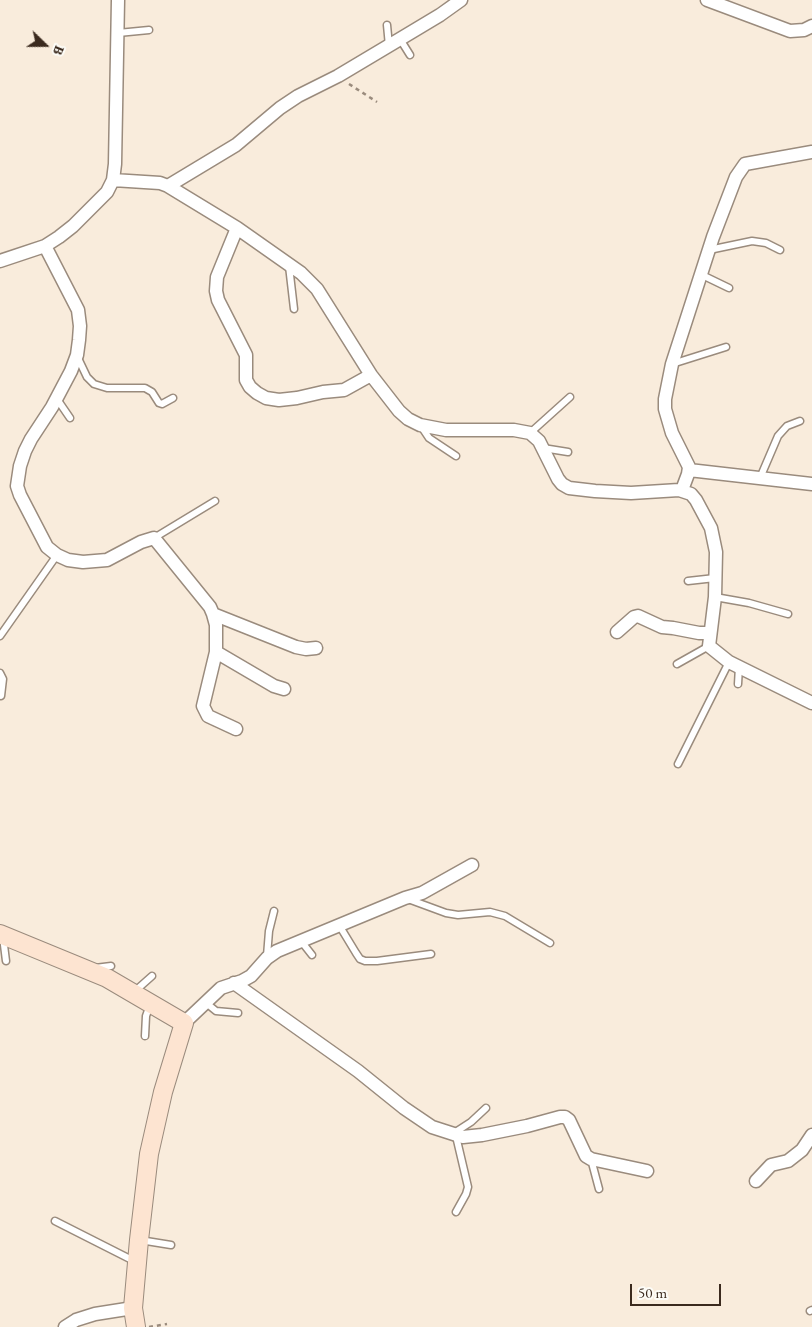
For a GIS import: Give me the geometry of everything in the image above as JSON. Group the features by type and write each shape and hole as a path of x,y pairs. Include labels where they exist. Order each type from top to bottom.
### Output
{"street":[{"path":"0,261 45,246 73,226 107,192 113,180 115,164 118,0"},
{"path":"168,186 236,145 280,108 298,96 338,76 395,43 440,16 461,0"},
{"path":"707,0 790,31 804,30 812,26"},
{"path":"682,490 689,470 687,461 672,433 665,409 665,399 672,364 700,274 736,177 744,164 812,152"},
{"path":"113,180 160,183 168,186 237,228 289,265 317,289 371,375 399,411 408,419 420,425 446,430 514,430 530,433 539,441 558,480 569,488 595,492 631,493 682,490 691,494 710,528 716,552 715,597 709,646 734,665 812,703"},
{"path":"237,228 217,277 216,291 218,300 246,355 246,380 250,387 266,398 279,400 344,390 371,375"},
{"path":"45,246 78,310 80,326 77,355 71,371 45,420 25,451 20,466 17,486 20,495 47,547 57,555 68,560 97,562 107,560 141,542 154,538 210,606 216,626 216,652 203,706 208,716 236,729"},
{"path":"689,470 812,484"},
{"path":"213,614 296,647 316,648"},
{"path":"617,632 634,617 638,616 662,628 698,634 710,633"},
{"path":"216,652 274,686 284,689"},
{"path":"136,1327 134,1308 137,1263 149,1154 163,1092 184,1023 221,988 251,976 267,958 277,951 405,898 422,894 472,865"},
{"path":"1,935 106,978 184,1023"},
{"path":"234,983 358,1071 421,1121 453,1135 463,1137 482,1135 565,1117 571,1124 586,1156 591,1159 647,1171"},
{"path":"756,1180 770,1165 788,1161 802,1150 812,1135"},
{"path":"65,1327 76,1320 94,1314 134,1308"}],"lane":[{"path":"388,25 395,43 410,55"},
{"path":"118,33 149,30"},
{"path":"708,250 752,241 766,243 780,250"},
{"path":"289,265 294,309"},
{"path":"700,274 729,288"},
{"path":"672,364 726,347"},
{"path":"77,355 87,377 94,384 107,388 145,388 152,392 159,403 162,404 166,404 173,398"},
{"path":"530,433 570,397"},
{"path":"57,399 70,418"},
{"path":"760,479 778,436 787,426 800,421"},
{"path":"420,425 429,438 456,456"},
{"path":"543,448 568,452"},
{"path":"154,538 215,501"},
{"path":"0,636 57,555"},
{"path":"688,582 715,578"},
{"path":"715,597 788,614"},
{"path":"677,664 709,646"},
{"path":"734,665 738,684"},
{"path":"678,764 734,665"},
{"path":"0,673 3,679 1,696"},
{"path":"405,898 452,914 468,915 490,912 505,916 550,943"},
{"path":"267,958 269,932 274,911"},
{"path":"339,925 360,959 365,961 431,954"},
{"path":"1,935 6,961"},
{"path":"301,941 312,955"},
{"path":"91,972 97,968 111,966"},
{"path":"132,994 152,976"},
{"path":"206,1002 216,1011 238,1013"},
{"path":"145,1036 146,1016 150,1004"},
{"path":"456,1212 468,1187 453,1135 486,1108"},
{"path":"591,1159 599,1189"},
{"path":"55,1221 137,1263"},
{"path":"139,1240 171,1245"}],"path":[{"path":"338,76 377,102"},
{"path":"147,1327 167,1324"}]}
